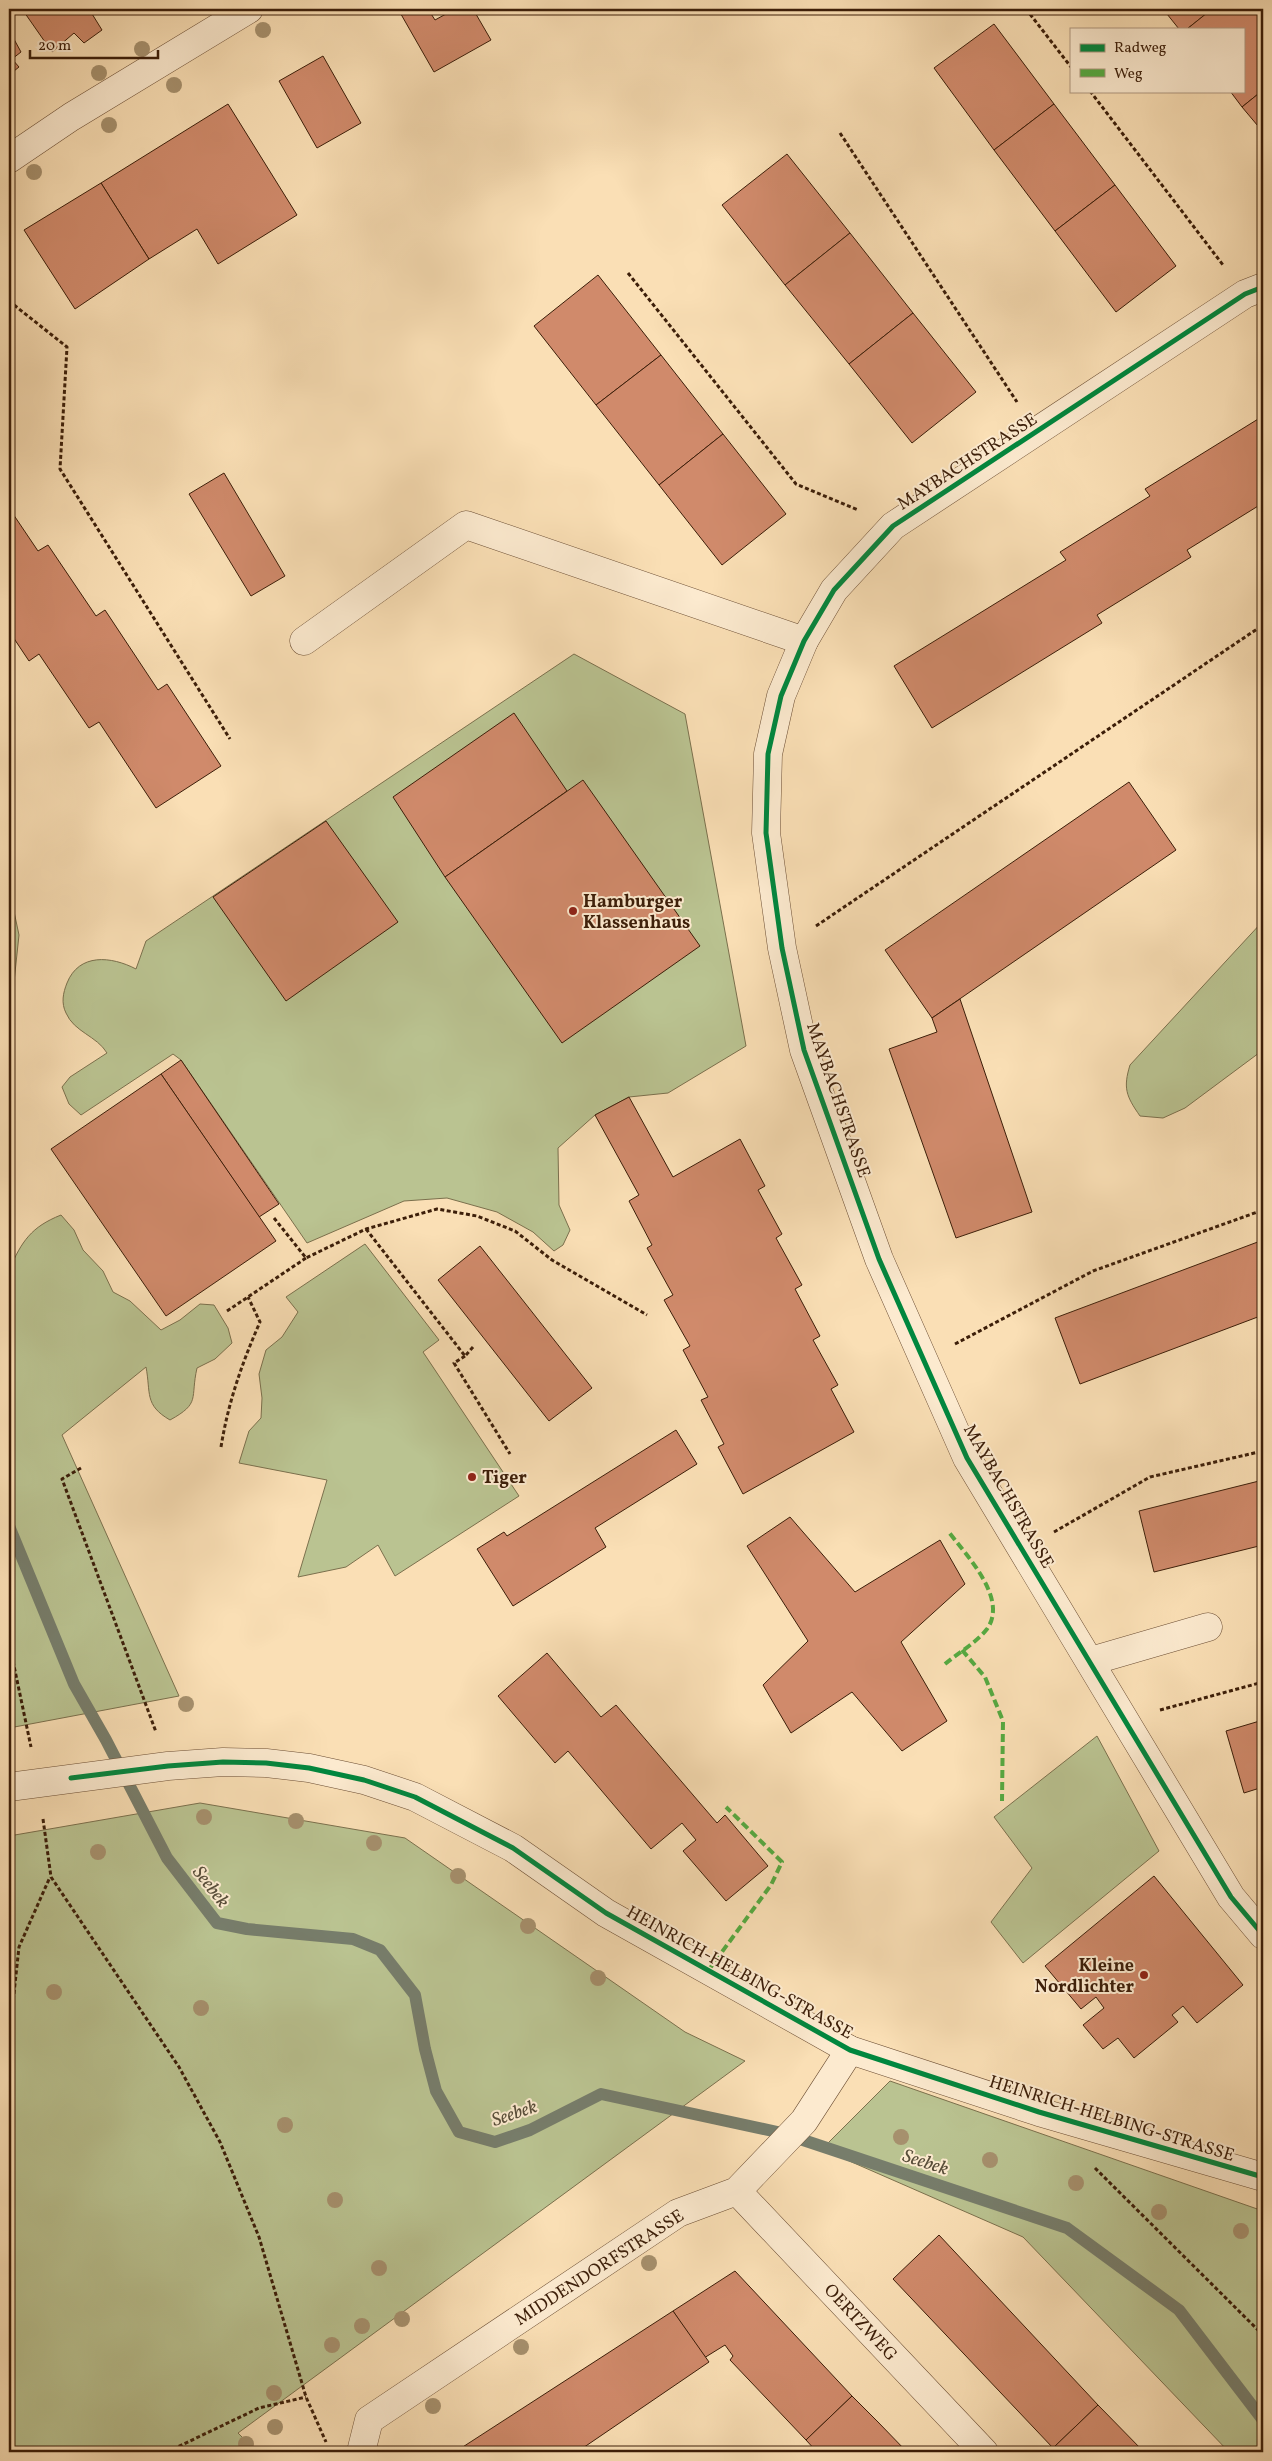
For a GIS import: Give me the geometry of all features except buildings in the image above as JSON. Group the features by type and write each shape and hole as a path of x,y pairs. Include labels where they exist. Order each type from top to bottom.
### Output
{"street":[{"path":"9,159 71,117 249,9"},
{"name":"MAYBACHSTRASSE","path":"1254,290 893,526 834,590 804,641 781,696 768,754 766,833 782,948 804,1050 879,1259 967,1458 1091,1661 1231,1897 1263,1935"},
{"path":"304,641 466,525 804,641"},
{"path":"1091,1661 1208,1627"},
{"name":"HEINRICH-HELBING-STRASSE","path":"9,1787 168,1766 223,1762 266,1763 309,1768 364,1780 415,1797 513,1848 606,1913 850,2050 1039,2112 1263,2177"},
{"name":"MIDDENDORFSTRASSE","path":"361,2452 368,2420 678,2213 738,2191 804,2121 850,2050"},
{"name":"OERTZWEG","path":"738,2191 984,2452"}],"path":[{"path":"1026,9 1070,66"},
{"path":"1091,92 1254,290"},
{"path":"840,133 1036,431"},
{"path":"628,273 796,484 893,526"},
{"path":"9,301 67,346 60,469 230,739"},
{"path":"782,948 1263,625"},
{"path":"227,1311 306,1258 366,1229 437,1209 476,1216 515,1231 552,1260 647,1315"},
{"path":"924,1361 1093,1271 1263,1210"},
{"path":"274,1218 306,1258"},
{"path":"366,1229 465,1356"},
{"path":"220,1448 226,1415 243,1361 260,1322 248,1296"},
{"path":"474,1346 465,1356 454,1363 510,1454"},
{"path":"1022,1550 1150,1478 1263,1451"},
{"path":"81,1468 62,1479 168,1766"},
{"path":"9,1642 38,1783 50,1877 179,2067 220,2142 259,2238 306,2397 327,2444"},
{"path":"1124,1719 1263,1682"},
{"path":"9,2039 19,1947 50,1877"},
{"path":"1094,2167 1263,2335"},
{"path":"166,2452 259,2408 306,2397"}],"green space":[{"path":"574,654 685,714 746,1046 668,1093 629,1097 595,1115 558,1148 559,1205 570,1230 563,1245 554,1251 533,1232 497,1212 447,1198 404,1201 307,1243 181,1060 173,1054 81,1115 69,1104 62,1087 70,1077 107,1053 98,1042 74,1025 63,1006 67,983 72,973 79,966 97,960 106,960 116,961 136,969 146,941"},
{"path":"9,888 19,935 9,1029"},
{"path":"1263,921 1263,1050 1185,1108 1163,1118 1140,1116 1127,1092 1126,1086 1130,1065"},
{"path":"61,1215 74,1230 83,1250 103,1271 113,1292 130,1301 161,1330 180,1320 200,1304 214,1305 228,1328 232,1343 215,1359 197,1368 194,1394 190,1404 180,1414 170,1420 156,1409 152,1403 146,1367 62,1435 179,1696 9,1728 9,1270 18,1251 29,1236 42,1225"},
{"path":"365,1244 439,1340 423,1352 519,1496 395,1576 378,1545 346,1567 298,1577 327,1480 239,1463 249,1431 261,1418 262,1398 259,1374 266,1350 282,1337 298,1312 286,1297"},
{"path":"1097,1736 1159,1851 1023,1963 991,1922 1032,1868 994,1817"},
{"path":"200,1803 405,1838 685,2032 745,2061 238,2433 257,2452 9,2452 9,1836"},
{"path":"890,2081 1263,2211 1263,2452 1229,2452 1023,2237 822,2149"}],"waterway":[{"name":"Seebek","path":"9,1526 74,1684 106,1740 167,1858 217,1923 247,1929 353,1939 380,1950 415,1995 425,2049 436,2091 459,2132 495,2142 530,2130 601,2094 782,2133 1067,2228 1179,2310 1263,2420"}],"marked path":[{"path":"945,1664 983,1634 992,1617 993,1604 989,1590 974,1564 948,1531"},
{"path":"962,1650 985,1677 1003,1721 1002,1801"},
{"path":"708,1971 771,1885 782,1862 726,1807"}],"cycle path":[{"path":"1263,287 1245,294 893,526 834,590 804,641 781,696 768,754 766,833 782,948 804,1050 879,1259 967,1458 1231,1897 1263,1935"},
{"path":"71,1778 168,1766 223,1762 266,1763 309,1768 364,1780 415,1797 513,1848 606,1913 850,2050 1039,2112 1263,2177"}],"place":[{"name":"Hamburger Klassenhaus","path":"573,911"},
{"name":"Tiger","path":"472,1477"},
{"name":"Kleine Nordlichter","path":"1144,1975"}]}
